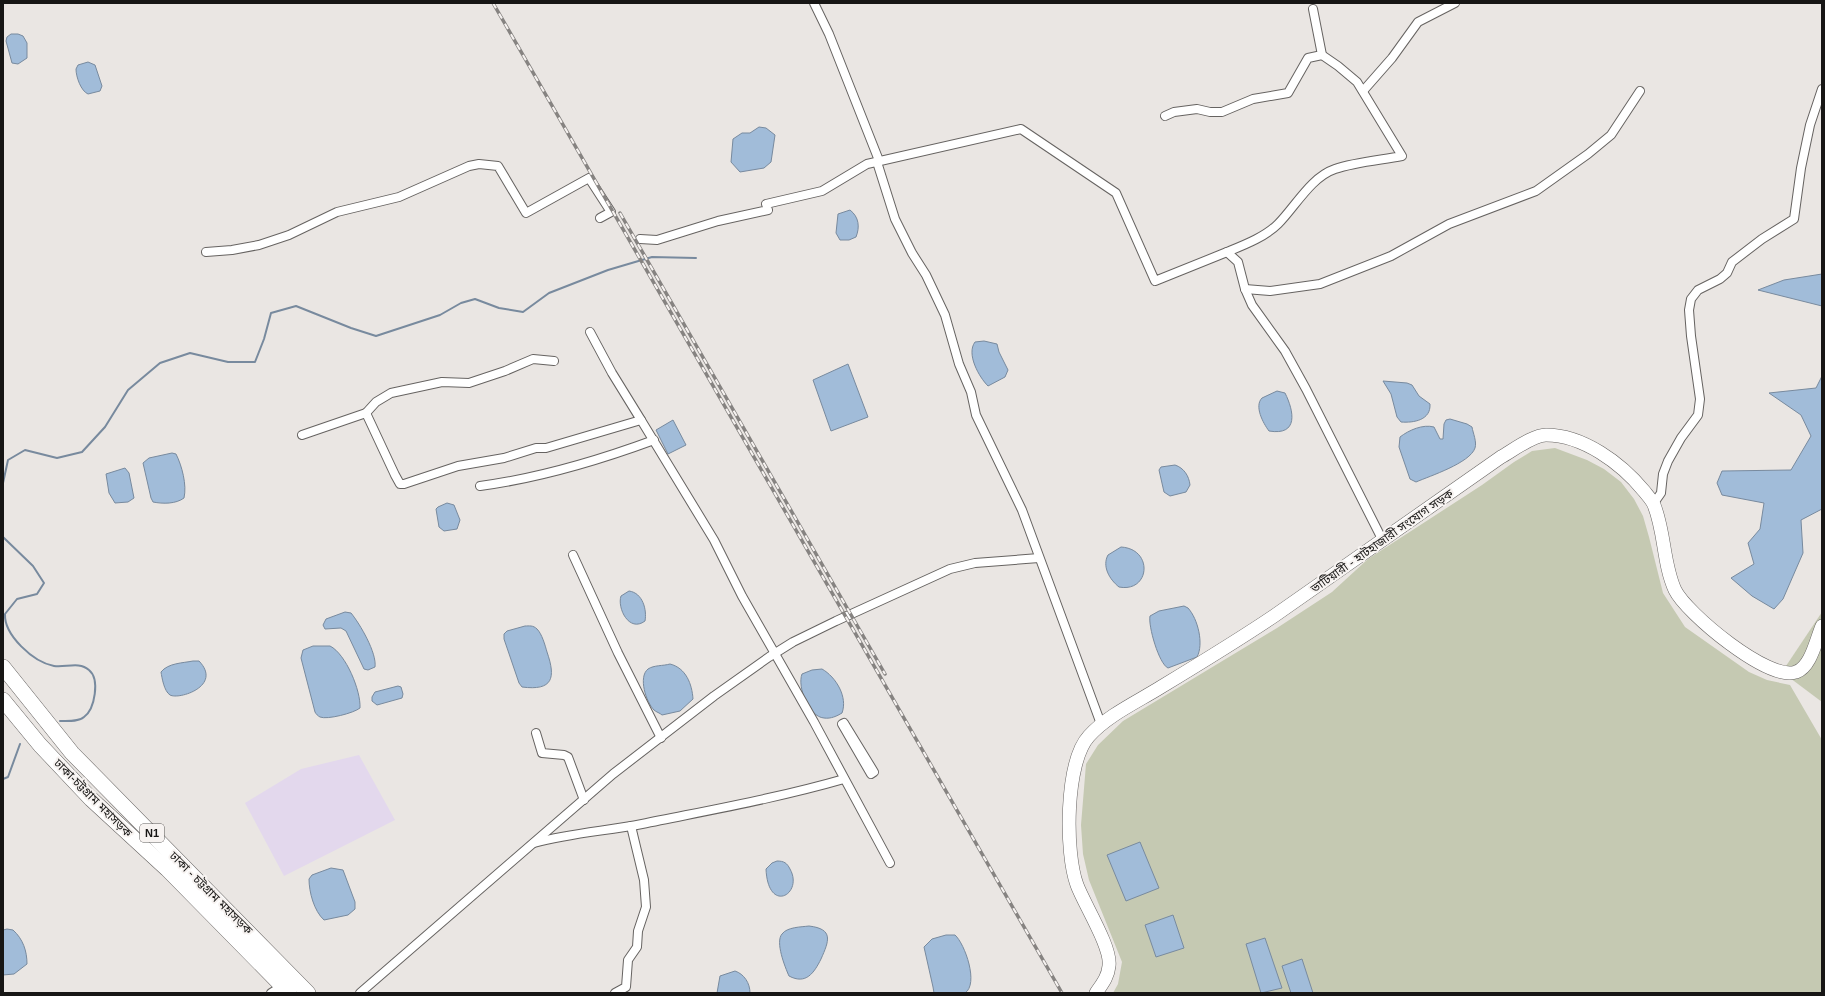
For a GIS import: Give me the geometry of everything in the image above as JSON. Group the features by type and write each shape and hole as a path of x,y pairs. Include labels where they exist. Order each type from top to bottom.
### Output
{"highway":[{"name":"ঢাকা - চট্টগ্রাম মহাসড়ক","path":"3,667 72,754 308,993"},
{"name":"ঢাকা-চট্টগ্রাম মহাসড়ক","path":"3,700 40,745 91,799 167,869 263,965 281,991"}],"main road":[{"name":"ভাটিয়ারী - হাটহাজারী সংযোগ সড়ক","path":"1097,992 1106,979 1110,965 1104,942 1076,884 1070,855 1069,825 1072,784 1077,755 1088,737 1101,724 1237,641 1383,541 1500,457 1524,443 1545,435 1572,440 1589,447 1612,461 1640,486 1654,503 1675,590 1684,604 1700,621 1767,668 1782,672 1794,673 1802,669 1811,654 1822,626"}],"street":[{"path":"814,3 829,34 878,158 877,162 895,219 912,253 926,275 945,315 976,415 1011,484 1101,724"},
{"path":"1363,91 1392,58 1418,22 1455,3"},
{"path":"640,238 657,240 718,221 768,210 766,204 822,191 867,164 1021,129 1116,193 1155,281 1254,240 1278,224 1297,200 1317,182 1335,169 1402,156 1357,82 1322,55 1314,9"},
{"path":"1165,116 1174,112 1197,109 1210,112 1222,112 1254,99 1288,93 1308,58 1322,55"},
{"path":"1654,503 1661,493 1662,474 1668,461 1698,415 1700,399 1690,329 1689,310 1691,299 1698,290 1720,279 1727,273 1732,262 1762,239 1794,219 1801,168 1810,125 1822,89"},
{"path":"1245,289 1270,291 1320,284 1391,256 1449,224 1536,191 1588,154 1611,135 1640,92"},
{"path":"206,252 232,250 259,245 289,235 337,212 399,197 469,166 479,164 498,166 526,213 589,178 611,212 600,218"},
{"path":"1227,252 1238,262 1245,289 1252,304 1284,351 1302,382 1383,541"},
{"path":"590,332 612,373 714,540 742,596 775,653 890,863"},
{"path":"302,435 366,413 376,402 391,393 442,382 469,383 505,372 533,359 554,361"},
{"path":"366,413 400,484 458,466 504,458 536,448 546,448 641,420"},
{"path":"480,486 518,481 571,468 609,457 654,440"},
{"path":"573,555 618,653 661,738"},
{"path":"360,993 613,774 714,696 775,653 793,642 850,614 950,569 975,563 1039,558"},
{"path":"844,723 874,772 871,774 842,724 844,723"},
{"path":"536,733 542,753 564,755 568,757 584,800"},
{"path":"532,843 579,833 631,826 732,806 844,780"},
{"path":"615,993 626,987 628,960 638,947 638,932 646,907 644,880 631,826"}],"shaded area":[{"path":"359,755 395,820 284,876 245,803 301,769"}],"green space":[{"path":"1555,448 1587,460 1604,469 1621,482 1634,499 1643,516 1663,593 1685,627 1749,672 1767,680 1790,685 1822,740 1822,993 1113,993 1118,984 1122,962 1089,880 1083,854 1081,825 1086,764 1098,745 1123,721 1277,628 1332,592 1368,559 1482,485 1514,462 1532,451"},
{"path":"1822,612 1822,702 1782,672"}],"water":[{"path":"11,34 23,36 27,43 27,58 18,64 12,63 6,41 7,37"},
{"path":"88,62 95,65 102,86 100,91 88,94 83,90 79,83 76,69 78,65"},
{"path":"759,127 766,128 775,135 771,162 764,168 740,172 731,162 733,139 742,133 750,133"},
{"path":"850,210 858,222 856,237 849,240 840,240 836,233 838,214"},
{"path":"1822,274 1822,306 1758,290 1784,280"},
{"path":"984,341 997,344 999,352 1008,370 1005,377 988,386 981,377 975,365 972,353 975,342"},
{"path":"848,364 868,417 831,431 813,380"},
{"path":"1822,376 1822,509 1801,520 1803,553 1783,599 1774,609 1752,596 1731,578 1754,564 1748,543 1760,529 1764,503 1722,495 1717,483 1722,471 1791,470 1811,436 1801,415 1769,393 1816,388"},
{"path":"1383,381 1407,383 1412,385 1419,396 1430,404 1428,414 1416,421 1401,422 1397,417 1391,394"},
{"path":"1277,391 1285,393 1291,407 1292,414 1290,426 1279,432 1269,431 1264,424 1259,410 1260,401 1262,398"},
{"path":"1450,419 1472,427 1475,448 1472,454 1458,464 1440,473 1416,482 1410,479 1399,447 1400,437 1416,428 1430,426 1434,427 1440,439 1443,439 1444,424 1446,420"},
{"path":"673,420 686,445 668,454 656,430"},
{"path":"172,453 176,454 182,470 185,487 184,498 169,503 153,502 143,463 149,458"},
{"path":"1175,465 1186,473 1190,485 1186,492 1170,496 1164,492 1159,470 1161,467"},
{"path":"125,468 129,473 134,498 128,502 115,503 109,493 106,474"},
{"path":"447,503 454,505 460,520 457,529 444,531 439,527 436,509"},
{"path":"1121,547 1132,550 1139,555 1143,562 1144,570 1142,578 1137,584 1129,587 1119,587 1112,580 1106,568 1106,559 1108,555"},
{"path":"629,591 634,592 641,598 645,607 645,621 639,624 629,622 621,607 621,596"},
{"path":"1184,606 1188,608 1195,618 1200,639 1199,652 1197,657 1168,668 1161,660 1155,644 1150,616 1159,611"},
{"path":"345,612 351,613 363,631 371,647 375,667 368,670 364,669 346,631 341,628 325,629 323,625 326,619"},
{"path":"525,626 534,627 539,631 550,661 550,681 546,685 540,687 522,687 519,683 504,639 504,634 507,631"},
{"path":"313,646 330,646 342,657 355,683 360,701 360,708 347,714 334,717 323,718 318,716 315,712 301,658 303,650"},
{"path":"199,661 205,670 206,678 203,684 189,693 175,696 170,695 165,688 161,672 172,665"},
{"path":"670,664 680,669 687,677 690,682 693,699 680,711 662,715 654,710 648,701 643,683 645,673 648,669"},
{"path":"822,669 836,682 840,688 843,700 842,713 829,718 824,718 814,713 809,707 801,686 802,674 812,670"},
{"path":"398,686 401,687 403,694 402,698 377,705 372,701 372,697 375,692"},
{"path":"1140,842 1159,888 1126,901 1107,855"},
{"path":"777,861 786,864 790,869 793,878 792,886 789,892 784,896 778,896 773,892 768,883 766,869 772,863"},
{"path":"331,868 343,870 355,902 355,909 348,915 324,920 317,912 310,890 309,879 312,875"},
{"path":"1173,915 1184,948 1156,957 1145,925"},
{"path":"809,926 823,930 826,933 826,947 821,959 809,976 800,979 789,976 781,955 780,938 787,930"},
{"path":"3,930 13,930 22,941 27,964 14,974 3,975"},
{"path":"946,935 955,935 959,940 969,964 971,981 969,988 965,993 934,993 924,947 932,939"},
{"path":"1265,938 1282,988 1261,993 1246,944"},
{"path":"1302,959 1313,993 1291,993 1282,966"},
{"path":"735,971 746,979 750,993 717,993 720,976"}],"waterway":[{"path":"3,483 8,460 25,450 57,458 82,452 105,427 128,390 160,363 190,353 228,362 255,362 264,339 271,313 296,306 351,328 376,336 440,315 461,303 475,299 499,308 523,312 549,293 608,270 652,257 696,258"},
{"path":"3,537 33,566 44,583 37,594 17,599 5,614 9,630 21,646 37,659 54,666 76,665 85,667 92,674 94,680 95,694 88,713 79,720 60,721"},
{"path":"3,779 8,777 20,744"}],"railway":[{"path":"493,3 1062,993"},
{"path":"620,213 885,674"}]}
